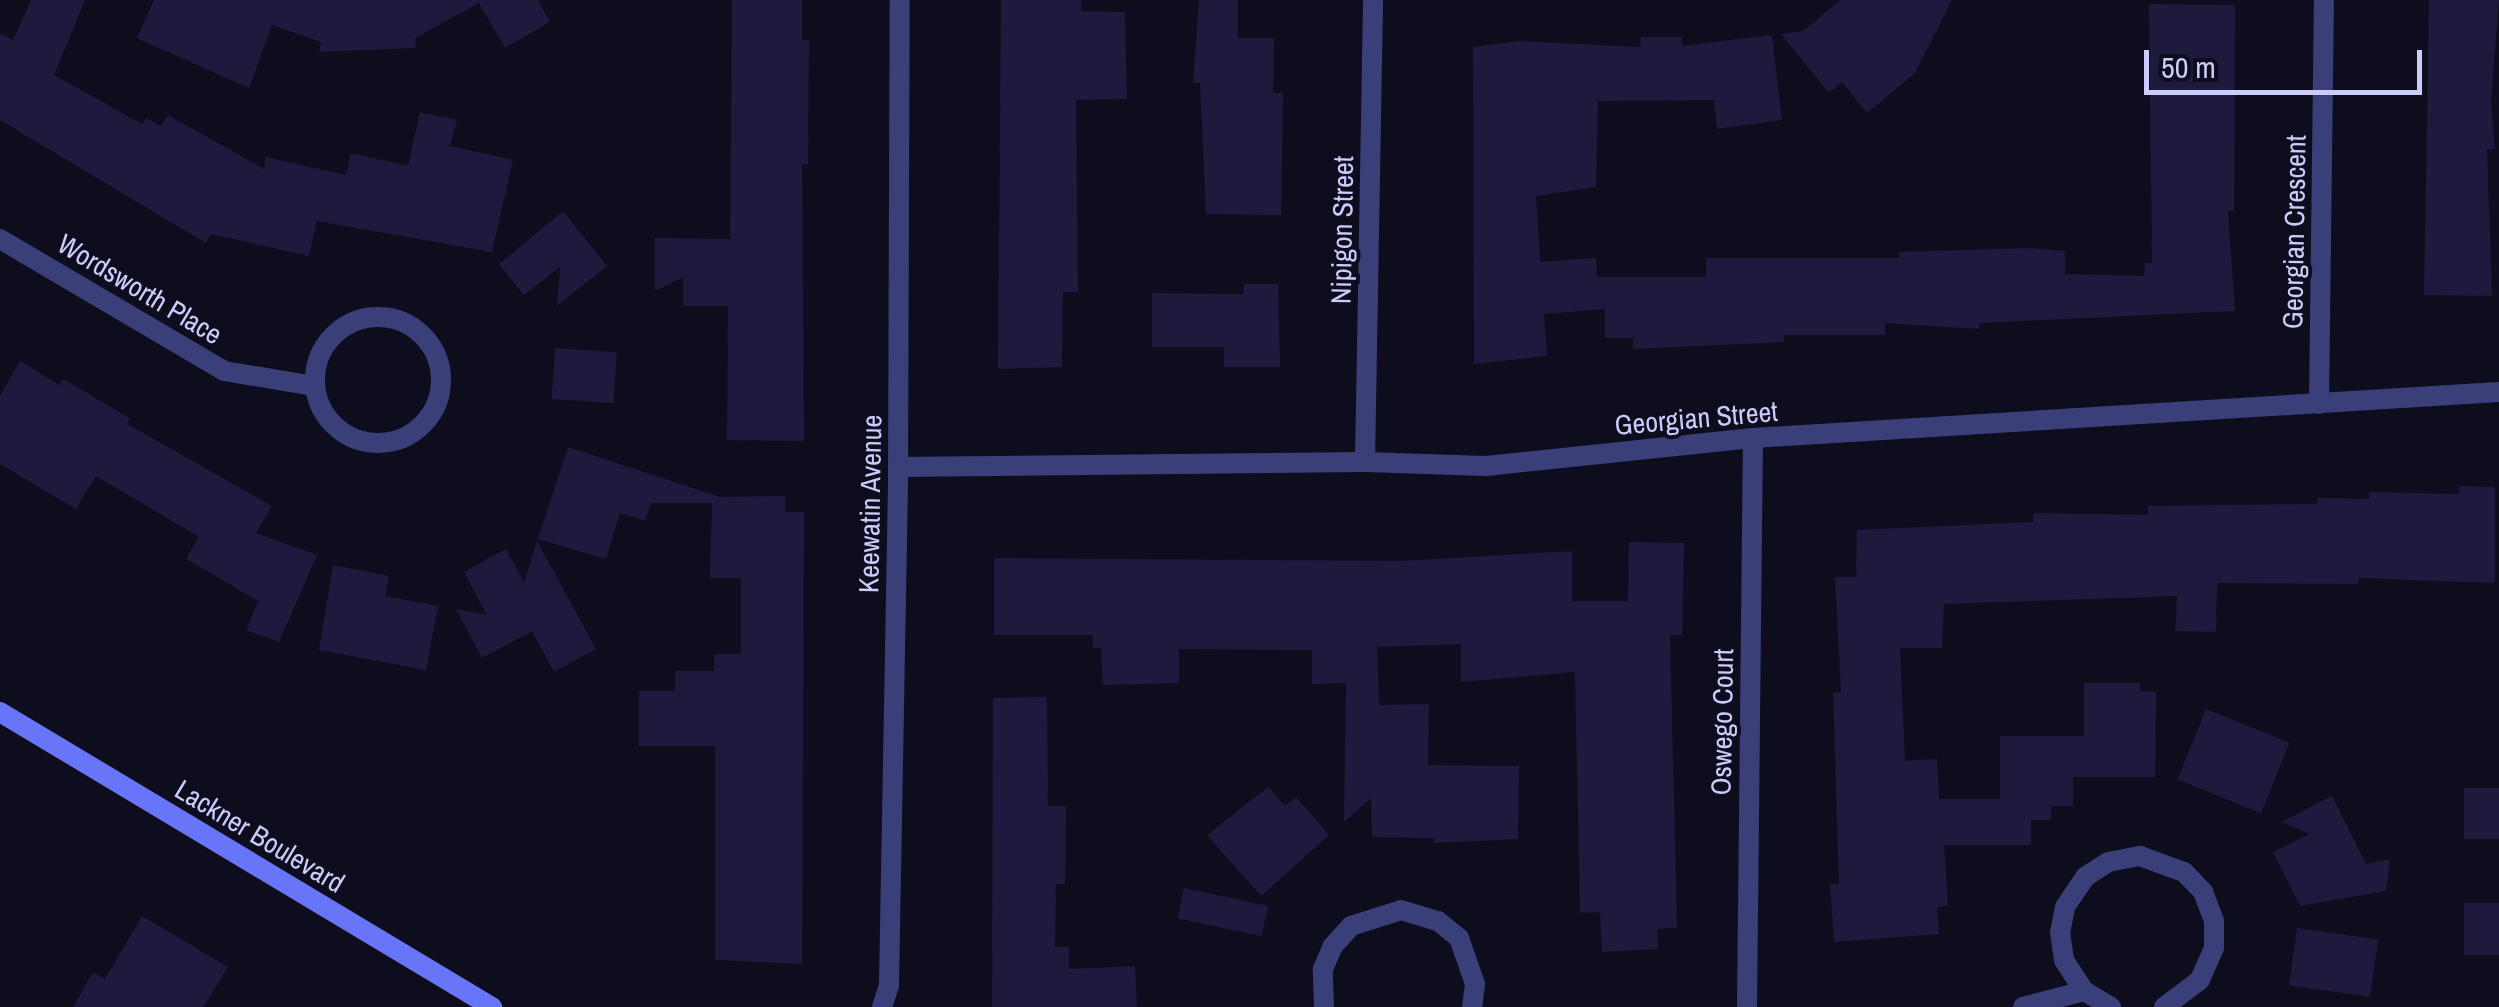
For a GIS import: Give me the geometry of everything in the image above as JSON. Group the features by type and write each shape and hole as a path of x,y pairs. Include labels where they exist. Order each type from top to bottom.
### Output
{"main road":[{"name":"Lackner Boulevard","path":"0,712 492,1007"}],"street":[{"name":"Keewatin Avenue","path":"882,1007 889,985 898,467 900,0"},
{"name":"Nipigon Street","path":"1364,462 1373,0"},
{"name":"Georgian Crescent","path":"2319,404 2324,0"},
{"name":"Wordsworth Place","path":"0,239 224,371 315,386"},
{"path":"387,317 422,334 442,377 429,418 413,433 382,444 340,431 320,407 315,386 328,342 365,318 387,317"},
{"name":"Georgian Street","path":"898,467 1364,462 1486,466 1753,438 2499,392"},
{"name":"Oswego Court","path":"1747,1007 1753,438"},
{"path":"2111,1007 2084,991 2064,960 2065,907 2085,877 2108,862 2140,856 2184,872 2203,892 2214,921 2214,948 2200,980 2164,1007"},
{"path":"1324,1007 1323,970 1332,946 1350,926 1401,910 1438,921 1458,938 1475,984 1472,1007"},
{"path":"2023,1007 2084,991"}],"building":[{"path":"31,0 85,0 54,75 142,124 146,118 161,126 168,115 264,169 266,157 346,175 351,153 408,166 420,112 457,120 450,146 513,160 492,252 317,221 309,256 211,234 206,243 0,120 0,33 13,40"},
{"path":"154,0 538,0 550,22 505,48 479,3 415,38 416,48 319,52 321,42 272,25 249,88 137,38"},
{"path":"732,0 802,0 802,40 809,40 808,164 802,164 804,441 727,440 728,306 683,306 683,277 655,291 655,238 730,239"},
{"path":"1001,0 1081,0 1081,11 1125,12 1127,99 1076,100 1078,292 1063,292 1062,367 998,369"},
{"path":"1199,0 1238,0 1238,38 1274,38 1273,93 1283,93 1281,215 1206,214 1200,83 1193,83"},
{"path":"1840,0 1952,0 1915,73 1867,113 1842,82 1829,93 1781,34 1803,31"},
{"path":"2429,0 2499,0 2491,102 2495,149 2487,149 2492,296 2424,295"},
{"path":"2149,4 2235,5 2234,211 2228,211 2235,311 1979,323 1979,329 1885,323 1885,335 1784,335 1784,342 1633,349 1633,338 1605,338 1605,309 1544,314 1547,356 1474,364 1473,47 1520,41 1640,47 1641,37 1682,37 1682,46 1772,35 1782,120 1717,129 1714,100 1598,101 1596,187 1536,196 1540,262 1596,258 1597,277 1706,277 1706,258 1899,258 1899,252 2029,248 2065,251 2065,274 2144,276 2145,263 2152,263"},
{"path":"563,211 607,266 557,306 560,267 524,295 499,264"},
{"path":"1244,284 1278,284 1280,367 1224,367 1224,347 1152,347 1152,293 1243,294"},
{"path":"555,348 617,352 613,403 551,399"},
{"path":"20,361 59,385 63,379 130,418 127,424 272,506 256,533 317,555 279,642 246,630 258,601 186,559 199,537 96,476 76,509 0,464 0,396"},
{"path":"568,447 720,497 785,496 785,512 804,512 802,964 715,960 715,746 639,746 639,691 675,691 675,671 714,671 714,654 741,654 741,578 710,578 712,503 651,503 645,521 620,513 606,559 538,539"},
{"path":"2459,486 2495,487 2495,583 2359,578 2358,584 2217,583 2216,632 2175,631 2177,596 1944,604 1942,648 1900,648 1905,761 1937,759 1939,799 2000,799 2000,736 2084,736 2084,683 2140,683 2140,691 2156,692 2155,777 2073,777 2073,806 2051,806 2051,820 2031,820 2031,845 1944,845 1948,906 1937,907 1939,934 1834,942 1830,884 1839,884 1833,693 1841,692 1835,577 1856,577 1857,530 2033,522 2033,513 2148,515 2148,506 2317,504 2318,498 2369,499 2369,492 2459,494"},
{"path":"537,541 596,649 554,672 532,631 482,658 456,609 487,615 464,572 506,549 524,582"},
{"path":"1629,542 1684,543 1682,635 1670,635 1677,928 1657,929 1658,949 1602,952 1600,912 1580,913 1575,672 1461,682 1461,644 1377,647 1379,705 1429,704 1428,765 1519,766 1518,839 1434,843 1434,838 1372,837 1371,798 1344,822 1346,683 1312,684 1312,650 1179,649 1179,683 1103,685 1101,648 1093,648 1093,635 994,635 994,558 1400,561 1572,551 1572,601 1628,601"},
{"path":"333,565 389,576 385,596 438,606 426,670 319,650"},
{"path":"1047,697 1048,806 1066,806 1065,884 1056,884 1055,947 1069,947 1069,969 1135,966 1137,1007 992,1007 993,698"},
{"path":"2206,709 2289,743 2261,813 2178,779"},
{"path":"1268,787 1285,806 1296,797 1329,835 1261,896 1207,835"},
{"path":"2464,788 2499,788 2499,839 2464,839"},
{"path":"2332,796 2366,864 2390,859 2386,891 2300,906 2273,852 2310,834 2281,822"},
{"path":"1184,888 1268,906 1262,936 1178,918"},
{"path":"2464,903 2499,903 2499,955 2464,955"},
{"path":"142,916 228,967 203,1007 73,1007 93,972 105,979"},
{"path":"2297,928 2378,939 2370,997 2289,985"}]}
